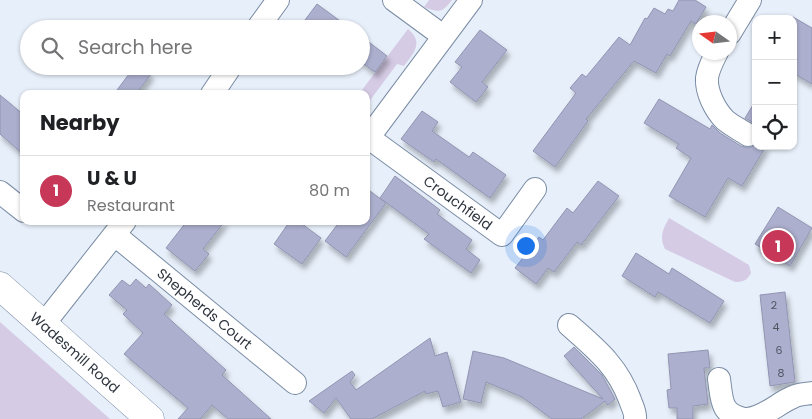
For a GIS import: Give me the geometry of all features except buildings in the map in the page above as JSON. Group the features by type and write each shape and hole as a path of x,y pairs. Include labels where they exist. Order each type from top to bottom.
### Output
{"main road":[{"name":"Wadesmill Road","path":"0,286 150,419"}],"street":[{"path":"264,20 278,0"},
{"path":"394,0 444,36"},
{"path":"370,136 471,0"},
{"path":"737,21 750,0"},
{"path":"713,60 707,78 716,109 726,121 748,135"},
{"path":"215,90 225,75"},
{"name":"Crouchfield","path":"370,142 502,235 535,189"},
{"path":"0,192 20,208"},
{"path":"44,326 120,228"},
{"name":"Shepherds Court","path":"120,228 294,383"},
{"path":"569,326 596,349 615,370 627,394 635,419"},
{"path":"719,379 722,401 727,412 745,419 753,419 795,395 812,393"}],"shaded area":[{"path":"429,0 452,0 443,10 437,11 424,7"},
{"path":"408,29 416,38 416,48 404,66 397,64 370,100 370,90 362,90"},
{"path":"669,218 749,265 750,275 743,281 735,282 665,249 662,233"},
{"path":"0,322 110,419 0,419"}],"place":[{"name":"U & U","path":"778,246"}]}
